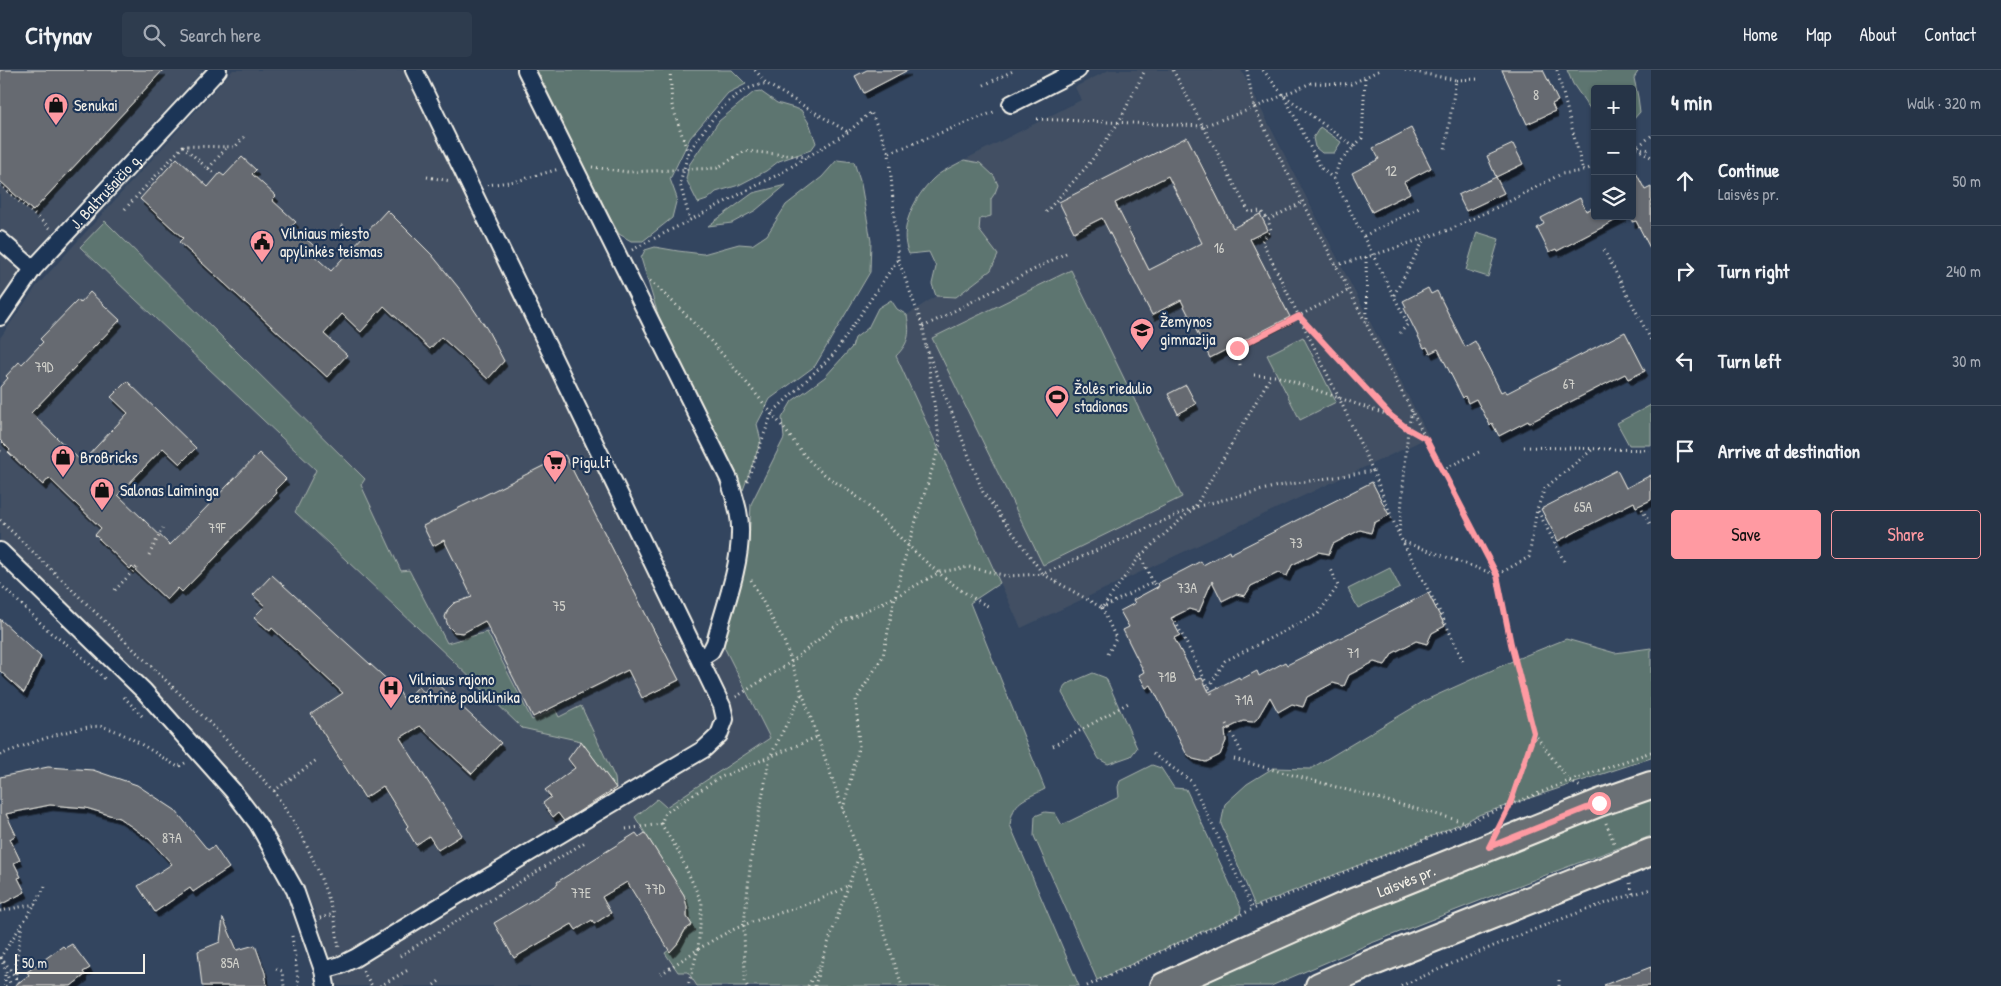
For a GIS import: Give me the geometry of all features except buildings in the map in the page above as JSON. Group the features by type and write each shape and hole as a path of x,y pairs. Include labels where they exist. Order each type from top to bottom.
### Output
{"main road":[{"name":"Laisvės pr.","path":"1164,986 1348,904 1599,803 1651,785"},
{"path":"1319,986 1369,964 1651,852"}],"street":[{"name":"J. Baltrušaičio g.","path":"0,317 33,269 218,70"},
{"path":"323,970 341,965 355,958 704,749 719,735 725,719 722,706 700,658 574,404 414,70"},
{"path":"526,70 620,256 729,479 738,508 740,532 738,556 715,643 711,651 700,658"},
{"path":"1011,104 1078,70"},
{"path":"0,240 33,269"},
{"path":"0,551 144,691 233,791 258,824 295,890 323,970 326,986"}],"path":[{"path":"670,70 672,105 688,154"},
{"path":"755,70 767,84 848,132"},
{"path":"984,85 1015,70"},
{"path":"1046,212 1089,164 1119,122 1145,70"},
{"path":"1173,70 1249,212 1261,211 1268,220 1271,230 1262,241 1339,398 1373,471 1399,535 1442,616 1463,661"},
{"path":"1247,70 1254,108 1497,575 1511,644 1534,733 1569,781 1586,790"},
{"path":"1263,70 1284,96 1321,168 1334,179 1374,255 1408,324 1400,333"},
{"path":"1037,119 1203,126 1254,108 1311,83 1351,84 1380,70"},
{"path":"1405,70 1456,80 1479,79"},
{"path":"1557,70 1583,171"},
{"path":"1334,179 1339,164 1362,138 1365,78"},
{"path":"1445,150 1456,80"},
{"path":"690,220 680,184 688,154 720,110 754,85 767,84"},
{"path":"1284,96 1354,147"},
{"path":"620,256 781,173 848,132 871,112 888,153 898,259 923,327 940,444 908,546 895,596 883,656 856,700 859,747 843,809"},
{"path":"888,153 994,112"},
{"path":"1636,147 1651,136"},
{"path":"125,209 183,146 235,147 244,137"},
{"path":"183,146 215,175"},
{"path":"208,169 228,147"},
{"path":"1636,149 1651,150"},
{"path":"1636,150 1651,157"},
{"path":"427,177 485,185 517,181 573,165 628,172 717,168 745,151 807,157"},
{"path":"1336,265 1374,255 1451,229 1510,202 1561,174 1583,171 1591,168"},
{"path":"0,185 62,237"},
{"path":"1268,220 1303,202"},
{"path":"1364,236 1422,207"},
{"path":"342,225 354,240"},
{"path":"1394,295 1426,237"},
{"path":"1604,250 1651,340"},
{"path":"923,327 1068,252"},
{"path":"1366,257 1367,324"},
{"path":"738,508 772,413 834,354 898,259"},
{"path":"645,277 685,313 816,467 865,502 908,546 974,600 990,607"},
{"path":"1240,365 1237,348 1349,290"},
{"path":"1299,316 1391,416 1408,429 1426,439"},
{"path":"926,347 983,492 1043,574 1102,608 1116,638 1108,654"},
{"path":"1254,375 1276,376 1391,416"},
{"path":"1102,608 1140,556 1195,507 1271,376"},
{"path":"1399,535 1408,429 1412,411"},
{"path":"1524,448 1651,450"},
{"path":"1403,542 1497,575 1529,557 1537,509 1545,488 1593,449"},
{"path":"1442,470 1481,450"},
{"path":"722,706 791,662 839,623 940,572 969,568 1007,576 1043,574 1195,507 1278,486 1373,471"},
{"path":"1537,509 1564,561"},
{"path":"1642,509 1651,526"},
{"path":"148,555 163,528"},
{"path":"738,556 784,642 859,855 902,986"},
{"path":"1140,556 1158,591"},
{"path":"115,590 139,565"},
{"path":"1209,687 1225,661 1318,614 1338,586 1331,569"},
{"path":"1102,608 1153,582"},
{"path":"0,584 51,633 76,651 110,683"},
{"path":"1173,617 1212,694"},
{"path":"747,986 745,981 744,925 752,849 770,756 802,693"},
{"path":"123,696 148,723"},
{"path":"1053,746 1130,702"},
{"path":"1227,724 1243,755"},
{"path":"0,755 72,731 94,726 104,727 127,737 178,767 185,763"},
{"path":"1489,847 1509,807 1534,733"},
{"path":"660,824 664,813 719,778 818,737"},
{"path":"1087,986 1253,909 1509,807 1569,781 1651,752"},
{"path":"1153,754 1191,781 1253,909"},
{"path":"179,756 191,770"},
{"path":"1234,759 1469,823"},
{"path":"274,791 318,760"},
{"path":"1606,822 1616,848"},
{"path":"626,829 660,824"},
{"path":"660,824 677,849 702,903 698,949 688,986"},
{"path":"400,956 585,842"},
{"path":"816,986 820,966 859,855"},
{"path":"0,956 35,904 47,882"},
{"path":"661,974 698,949 744,925 800,908 832,895 849,885"},
{"path":"1401,986 1585,910 1651,889"},
{"path":"0,911 35,904"},
{"path":"299,986 291,926 334,914"},
{"path":"16,979 16,962 23,922"},
{"path":"0,956 11,986"},
{"path":"0,956 22,986"},
{"path":"808,986 820,966"},
{"path":"276,970 282,971 284,986"},
{"path":"380,986 408,970"},
{"path":"4,986 5,972"},
{"path":"1558,986 1559,977"},
{"path":"434,985 442,979"}],"shaded area":[{"path":"0,70 203,70 32,254 0,306"},
{"path":"233,70 421,70 702,640 723,645 770,738 666,807 635,817 684,895 687,917 692,925 688,972 697,986 335,986 315,911 281,846 251,801 200,742 0,542 0,338 36,287"},
{"name":"Žemynos gimnazija","path":"1109,70 1241,70 1429,437 1021,628 896,356 904,347 909,333 907,315 936,296 956,297 970,286 980,219 991,216 991,199 998,185 994,176 980,163 964,160 1081,100 1075,87"}],"green space":[{"path":"532,70 732,70 746,84 728,93 690,138 670,179 677,198 672,218 643,241 631,241 619,234 566,139"},
{"path":"1567,70 1639,70 1634,78 1635,85 1591,85 1591,110 1573,84"},
{"path":"1636,88 1638,97 1640,112 1636,116"},
{"path":"760,91 777,103 801,110 810,125 816,143 811,150 779,161 766,171 739,185 716,192 707,200 698,203 686,179 689,165 719,121 754,92"},
{"path":"1320,127 1341,142 1334,153 1322,153 1315,147 1313,138"},
{"path":"837,160 854,162 861,184 871,241 870,272 815,366 770,399 757,424 761,441 743,490 662,328 641,258 645,250 655,247 703,254 739,244 752,245 767,235 786,205 822,177"},
{"path":"964,160 980,163 994,176 998,185 991,199 991,216 980,219 979,230 998,255 991,270 956,297 936,296 932,284 936,267 929,252 909,254 905,235 907,224 914,204 926,186 940,174"},
{"path":"786,185 756,210 732,223 708,226 753,193"},
{"path":"105,221 365,479 361,485 401,571 409,570 447,643 487,632 532,720 555,709 559,717 581,706 615,778 616,788 581,741 522,728 295,512 316,470 80,247"},
{"path":"1477,232 1499,239 1488,277 1466,270"},
{"name":"Žolės riedulio stadionas","path":"1071,270 1182,497 1043,565 932,338"},
{"path":"891,300 897,309 907,315 909,327 906,342 896,356 1000,583 970,603 1045,789 1025,799 1017,806 1010,825 1079,986 697,986 688,972 678,972 665,953 673,947 692,925 684,895 635,817 657,799 666,807 770,738 723,645 749,542 751,504 784,438 782,418 792,401 825,377 852,347 855,338 868,328 878,308"},
{"path":"1303,337 1336,402 1300,420 1267,355"},
{"path":"1651,405 1651,445 1629,445 1617,423"},
{"path":"1390,568 1400,588 1358,608 1348,589"},
{"path":"1566,639 1615,653 1651,648 1651,758 1481,814 1430,837 1255,906 1221,824 1225,804 1247,784 1273,768 1310,769 1426,700"},
{"path":"1093,673 1106,678 1137,748 1131,756 1108,764 1099,759 1062,693 1065,685"},
{"path":"1152,765 1161,768 1174,788 1186,789 1241,908 1240,914 1097,980 1034,836 1035,816 1045,812 1055,813 1062,825 1119,797 1118,787 1120,781"},
{"path":"1651,797 1651,836 1369,944 1271,986 1190,986 1447,875"}],"place":[{"name":"Senukai","path":"56,126"},
{"name":"Vilniaus miesto apylinkės teismas","path":"262,263"},
{"name":"Žemynos gimnazija","path":"1142,351"},
{"name":"Žolės riedulio stadionas","path":"1057,418"},
{"name":"BroBricks","path":"63,478"},
{"name":"Pigu.lt","path":"555,483"},
{"name":"Salonas Laiminga","path":"102,511"},
{"name":"Vilniaus rajono centrinė poliklinika","path":"391,709"}],"route":[{"path":"1237,348 1299,316 1391,416 1408,429 1426,439 1497,575 1511,644 1534,733 1509,807 1489,847 1599,803"}]}
